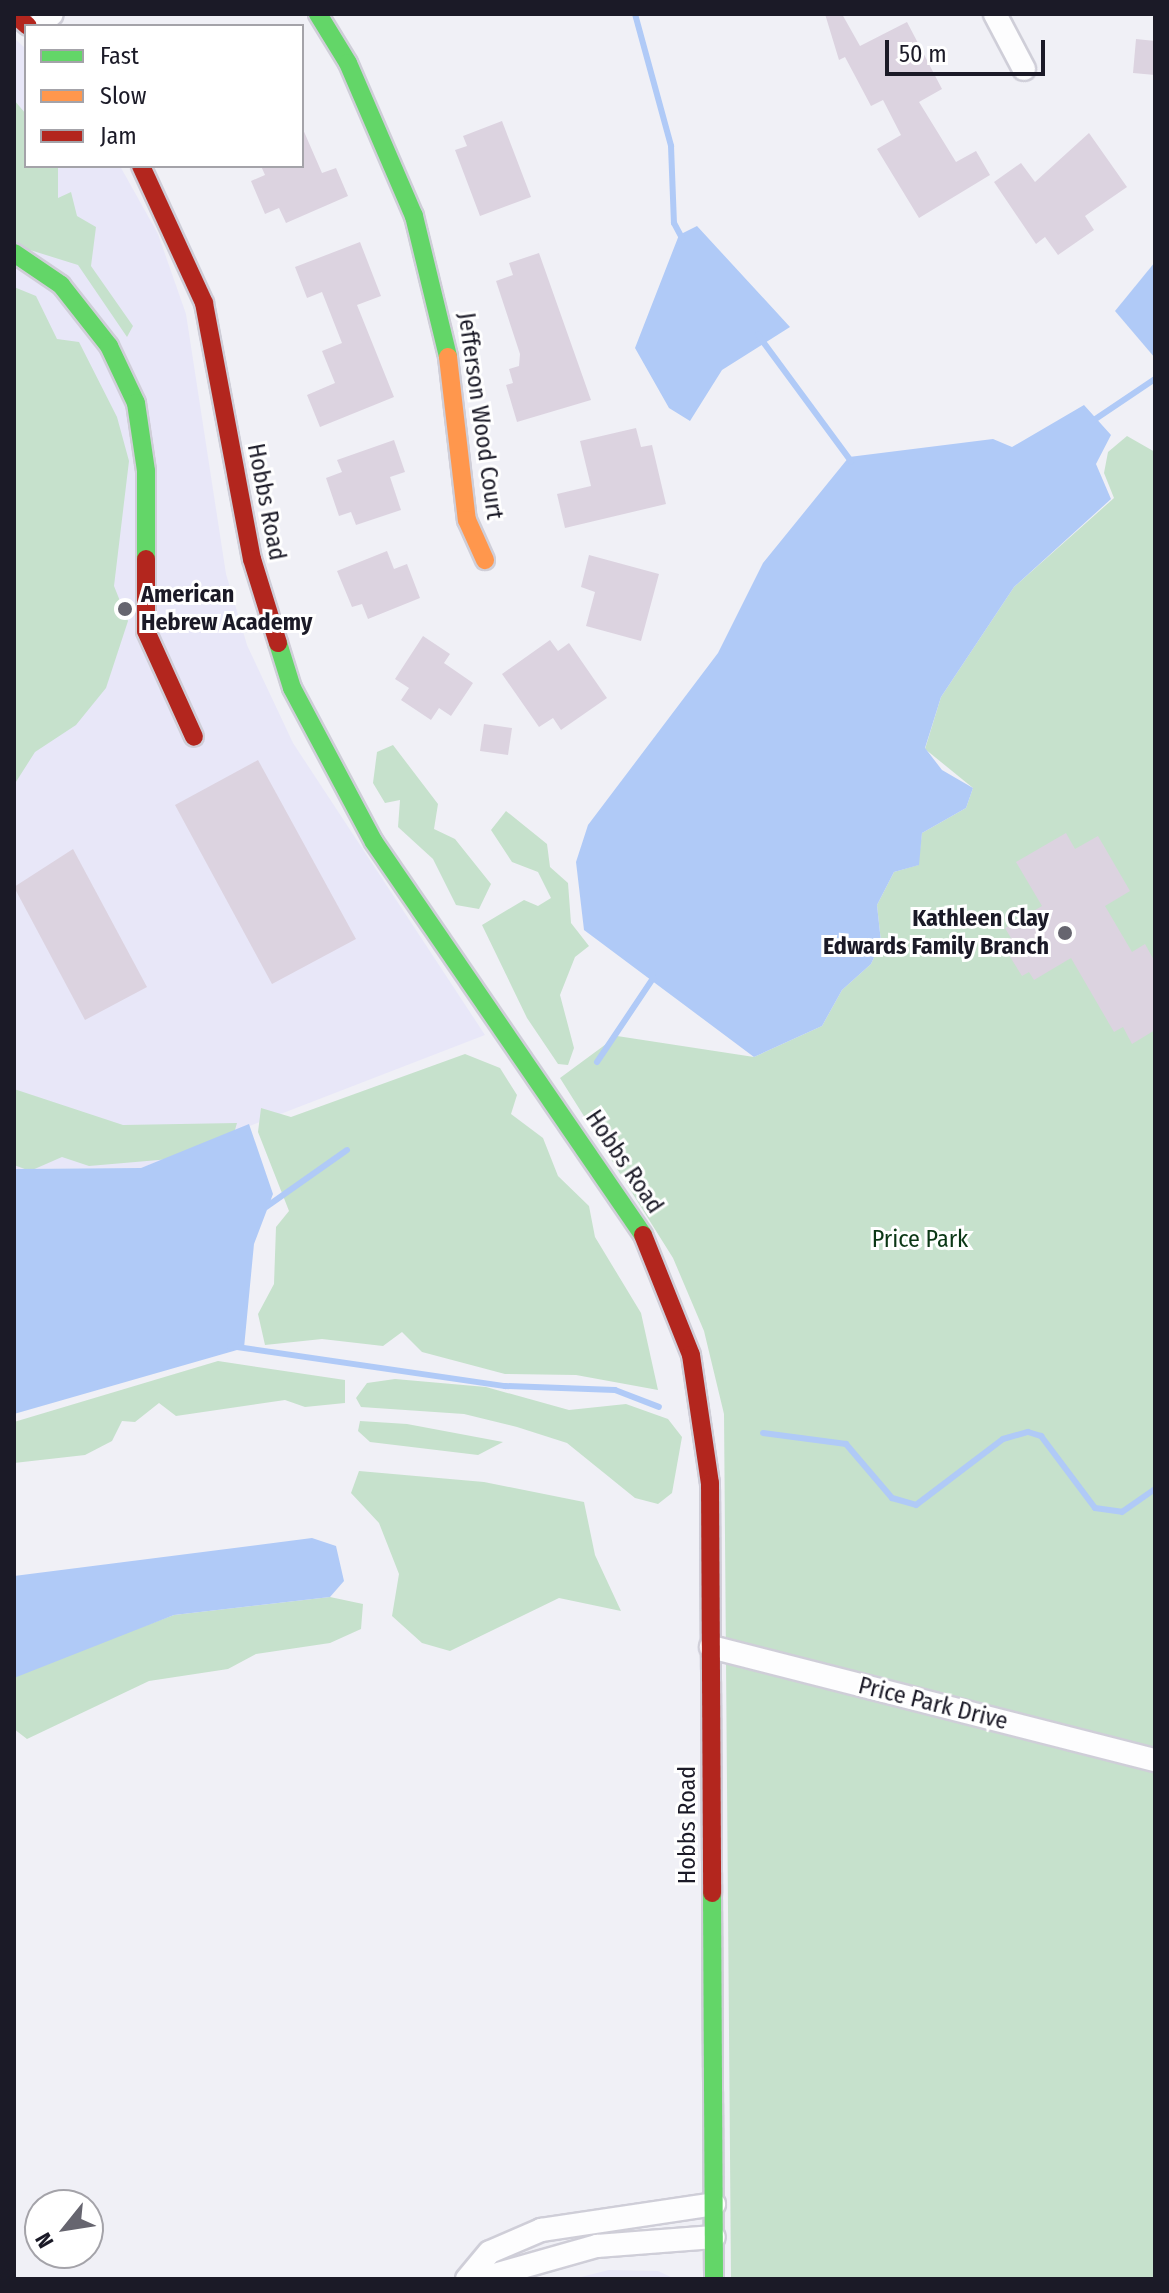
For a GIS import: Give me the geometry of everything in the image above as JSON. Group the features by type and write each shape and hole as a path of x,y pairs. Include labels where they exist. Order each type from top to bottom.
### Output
{"street":[{"name":"Jefferson Wood Court","path":"318,14 348,63 418,229 446,337 467,520 485,560"},
{"path":"995,14 1024,69"},
{"name":"Hobbs Road","path":"142,168 204,303 252,559 292,688 322,753 374,842 641,1229 666,1280 691,1355 707,1448 714,2279"},
{"path":"14,253 61,285 109,346 136,403 146,471 146,631 194,737"},
{"name":"Price Park Drive","path":"711,1647 1155,1760"},
{"path":"467,2279 490,2252 541,2230 714,2204"},
{"path":"480,2279 597,2246 714,2237"}],"shaded area":[{"name":"American Hebrew Academy","path":"14,38 24,47 24,168 121,168 158,234 186,314 226,574 247,645 293,743 485,1035 141,1168 14,1169"},
{"path":"609,2270 658,2271 675,2279 573,2279"}],"green space":[{"path":"14,100 24,112 24,168 58,168 58,198 71,192 77,216 96,227 91,266 133,326 127,337 78,265 14,245"},
{"path":"14,287 36,296 57,339 79,342 117,417 129,461 114,586 128,621 106,688 76,725 35,752 14,785"},
{"name":"Price Park","path":"1127,436 1155,452 1155,2279 731,2279 724,1414 704,1331 673,1258 560,1078 617,1036 754,1057 822,1026 842,990 871,964 881,942 877,905 894,872 918,865 922,833 966,808 973,788 925,749 941,697 1014,587 1114,498 1104,473 1108,452"},
{"path":"393,745 438,804 434,829 455,839 491,884 479,909 456,905 433,859 398,827 400,800 385,803 373,783 377,752"},
{"path":"506,811 547,844 550,867 568,883 571,923 589,946 575,957 560,995 574,1048 568,1065 558,1064 527,1018 482,925 524,900 538,906 551,898 538,872 512,862 491,830"},
{"path":"465,1054 500,1068 517,1095 511,1114 543,1138 558,1176 589,1206 595,1237 641,1313 658,1390 576,1375 505,1374 422,1352 402,1332 383,1346 322,1339 265,1345 258,1314 274,1284 276,1227 289,1211 258,1132 261,1108 291,1117"},
{"path":"14,1089 123,1125 237,1123 228,1154 89,1166 62,1157 30,1171 14,1165"},
{"path":"218,1361 345,1380 345,1403 305,1407 285,1400 176,1416 159,1403 135,1422 122,1421 112,1441 85,1455 14,1463 14,1422"},
{"path":"395,1379 486,1387 569,1410 626,1404 668,1419 682,1437 672,1493 658,1504 635,1498 567,1443 517,1427 464,1414 361,1407 356,1398 367,1383"},
{"path":"360,1421 407,1424 503,1442 478,1455 370,1442 358,1431"},
{"path":"359,1471 484,1482 584,1502 595,1555 621,1611 559,1598 450,1651 422,1643 392,1616 399,1574 379,1523 351,1493"},
{"path":"330,1597 363,1604 361,1629 330,1643 256,1654 228,1669 149,1681 27,1739 14,1729 14,1678 23,1671 174,1615"}],"water":[{"path":"697,226 790,327 722,370 690,421 669,408 635,348 679,235"},
{"path":"1155,262 1155,358 1115,311"},
{"path":"1084,405 1111,435 1096,464 1111,499 1014,587 941,697 925,748 942,770 973,788 966,808 922,833 919,865 894,872 877,905 881,942 871,964 842,990 822,1026 754,1057 584,930 576,862 588,825 718,653 763,563 849,457 993,439 1012,447"},
{"path":"249,1124 273,1194 254,1244 244,1348 14,1414 14,1169 141,1168"},
{"path":"312,1538 336,1546 344,1581 330,1597 174,1615 14,1678 14,1576"}],"building":[{"path":"825,14 842,14 860,46 907,22 942,89 919,102 956,162 976,151 990,175 919,218 877,149 901,135 883,100 871,106 845,57 839,60"},
{"path":"1136,39 1155,41 1155,75 1133,73"},
{"path":"502,121 531,197 480,216 455,150 467,146 463,136"},
{"path":"304,132 322,173 336,168 348,196 286,223 279,208 265,214 251,181 265,175 262,168 304,168"},
{"path":"1089,133 1127,187 1085,216 1094,230 1058,255 1045,237 1036,244 994,182 1021,163 1035,182"},
{"path":"360,242 381,296 357,305 394,397 320,427 307,395 335,383 322,351 342,343 322,292 307,298 295,267"},
{"path":"539,253 591,400 517,422 506,385 513,383 509,369 519,366 520,354 496,281 513,275 509,263"},
{"path":"636,428 641,447 652,445 666,504 565,528 557,494 591,486 580,441"},
{"path":"394,440 405,472 390,477 401,510 356,525 351,512 339,516 326,478 342,472 337,460"},
{"path":"387,551 394,569 407,564 420,598 368,619 362,604 352,607 337,571"},
{"path":"589,555 659,574 641,641 586,626 595,592 581,587"},
{"path":"423,636 450,654 444,663 473,683 451,716 439,708 431,720 401,700 409,688 395,679"},
{"path":"550,640 558,651 569,643 607,698 561,730 553,718 539,727 502,674"},
{"path":"484,724 512,728 508,755 480,751"},
{"path":"258,760 356,939 272,984 175,805"},
{"name":"Kathleen Clay Edwards Family Branch","path":"1066,833 1075,849 1098,836 1130,891 1105,906 1132,952 1145,944 1155,962 1155,1030 1132,1044 1123,1027 1114,1032 1071,958 1034,980 1029,972 1022,976 1002,944 1011,938 1005,928 1042,906 1016,862"},
{"path":"73,849 147,987 85,1020 14,887"}],"waterway":[{"path":"635,14 671,146 674,223 682,238"},
{"path":"758,335 851,461"},
{"path":"1091,422 1155,379"},
{"path":"597,1062 654,977"},
{"path":"266,1207 347,1150"},
{"path":"230,1346 505,1386 615,1390 659,1407"},
{"path":"763,1433 846,1444 892,1498 916,1505 1003,1439 1028,1432 1041,1436 1095,1508 1122,1512 1155,1489"}],"traffic: fast":[{"path":"318,14 348,63 414,216 448,357"},
{"path":"14,253 61,285 109,346 136,403 146,471 146,559"},
{"path":"278,643 292,688 374,842 643,1235"},
{"path":"712,1893 714,2279"}],"traffic: slow":[{"path":"448,357 467,520 485,560"}],"traffic: jam":[{"path":"14,14 26,24"},
{"path":"142,168 204,303 252,559 278,643"},
{"path":"146,559 146,631 194,737"},
{"path":"643,1235 691,1355 710,1483 712,1893"}],"place":[{"name":"American Hebrew Academy","path":"125,609"},
{"name":"Kathleen Clay Edwards Family Branch","path":"1065,933"}]}
